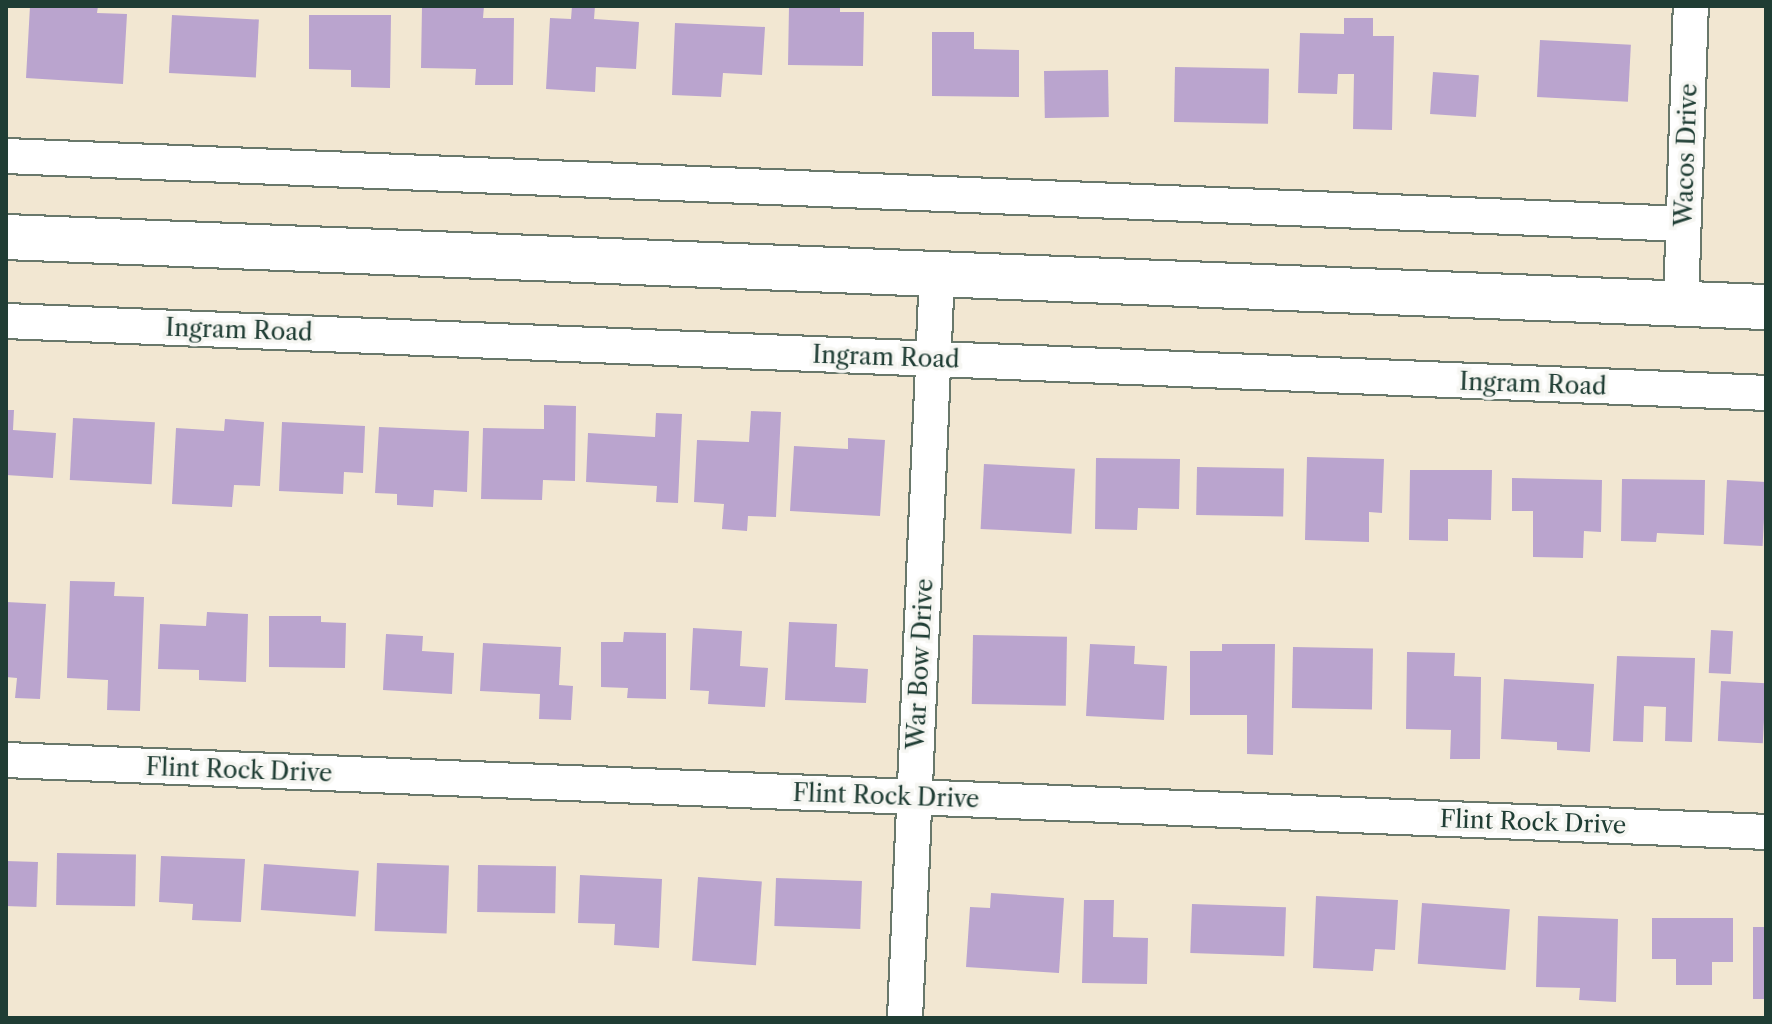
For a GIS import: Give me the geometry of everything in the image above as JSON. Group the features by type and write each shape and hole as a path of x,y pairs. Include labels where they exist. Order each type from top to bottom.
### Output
{"main road":[{"path":"6,237 1766,307"}],"street":[{"name":"Wacos Drive","path":"1681,303 1691,6"},
{"path":"6,156 1683,224"},
{"name":"War Bow Drive","path":"905,1018 937,274"},
{"name":"Ingram Road","path":"6,321 1766,393"},
{"name":"Flint Rock Drive","path":"6,760 1766,832"}],"building":[{"path":"30,6 98,6 97,13 127,14 123,84 26,78"},
{"path":"422,6 484,6 483,18 514,18 513,85 475,85 476,69 421,68"},
{"path":"572,6 595,6 594,19 639,22 636,69 596,67 595,92 546,89 550,18 571,19"},
{"path":"789,6 840,6 840,12 864,12 863,66 788,65"},
{"path":"172,15 259,20 256,77 169,73"},
{"path":"309,15 391,15 390,88 351,87 351,70 309,69"},
{"path":"1344,18 1373,18 1373,36 1394,36 1392,130 1353,129 1354,74 1338,74 1337,94 1298,93 1300,33 1344,34"},
{"path":"675,23 765,27 762,75 723,73 721,97 672,95"},
{"path":"932,32 974,32 974,49 1019,50 1019,97 932,96"},
{"path":"1540,40 1631,45 1628,102 1537,97"},
{"path":"1175,67 1269,69 1268,124 1174,122"},
{"path":"1108,70 1109,117 1045,118 1044,71"},
{"path":"1433,72 1479,75 1476,117 1430,114"},
{"path":"544,405 576,406 575,481 543,480 542,500 481,499 483,428 544,429"},
{"path":"6,410 14,410 13,430 56,433 53,478 6,475"},
{"path":"751,411 781,412 776,517 748,516 747,531 722,529 724,504 694,502 697,440 749,442"},
{"path":"656,413 682,414 678,503 656,502 657,486 586,482 588,433 655,437"},
{"path":"73,418 155,422 152,484 70,480"},
{"path":"225,419 264,422 260,486 234,485 232,507 172,504 176,428 224,431"},
{"path":"282,422 365,426 363,473 344,472 343,494 279,491"},
{"path":"379,427 469,431 467,492 434,490 433,507 397,505 397,494 375,493"},
{"path":"848,438 885,440 880,516 790,511 794,446 848,449"},
{"path":"1307,457 1384,459 1382,513 1369,512 1369,542 1305,540"},
{"path":"1096,458 1180,459 1179,509 1138,508 1137,530 1095,529"},
{"path":"984,464 1075,469 1071,534 981,529"},
{"path":"1197,467 1284,469 1283,517 1196,515"},
{"path":"1410,470 1492,470 1491,520 1448,519 1448,541 1409,540"},
{"path":"1512,478 1602,480 1601,532 1584,531 1583,558 1533,557 1533,511 1512,511"},
{"path":"1622,479 1705,480 1704,535 1657,533 1656,542 1621,541"},
{"path":"1727,480 1766,482 1763,546 1724,544"},
{"path":"70,581 115,582 114,596 144,597 140,711 107,710 108,680 67,678"},
{"path":"6,602 46,604 40,699 15,698 17,678 6,677"},
{"path":"207,612 248,614 246,682 199,680 199,670 158,669 160,624 206,626"},
{"path":"269,616 321,616 321,622 346,623 345,668 269,667"},
{"path":"789,622 837,624 835,667 868,669 866,703 785,700"},
{"path":"693,628 742,631 740,666 768,668 765,707 708,704 709,691 690,690"},
{"path":"1711,630 1733,631 1731,674 1709,673"},
{"path":"624,632 666,633 666,699 627,698 628,688 601,687 601,642 623,642"},
{"path":"386,634 423,636 422,651 454,653 452,694 383,690"},
{"path":"973,635 1067,637 1066,706 972,704"},
{"path":"483,643 561,647 559,685 573,686 571,720 539,719 540,694 480,691"},
{"path":"1090,644 1135,646 1134,664 1167,666 1164,720 1086,716"},
{"path":"1222,644 1275,644 1273,755 1247,754 1247,715 1190,715 1190,651 1222,651"},
{"path":"1293,647 1373,648 1372,709 1292,708"},
{"path":"1407,652 1455,653 1454,676 1481,677 1480,759 1450,759 1451,730 1406,729"},
{"path":"1617,656 1695,658 1692,742 1665,741 1666,707 1644,706 1643,742 1613,741"},
{"path":"1504,679 1594,684 1590,752 1557,750 1557,742 1501,739"},
{"path":"1721,681 1766,683 1763,743 1718,741"},
{"path":"57,853 136,854 135,906 56,905"},
{"path":"161,856 245,859 241,922 192,920 193,904 159,902"},
{"path":"6,861 38,862 36,907 6,906"},
{"path":"377,863 449,866 447,933 375,931"},
{"path":"264,864 359,871 356,917 261,910"},
{"path":"478,865 556,866 555,913 477,912"},
{"path":"580,875 662,879 659,948 614,945 615,924 578,923"},
{"path":"698,877 762,881 756,965 692,961"},
{"path":"776,878 862,881 860,929 774,926"},
{"path":"991,893 1064,898 1059,973 966,967 970,907 990,908"},
{"path":"1316,896 1398,900 1395,950 1375,949 1373,971 1313,968"},
{"path":"1084,900 1114,900 1113,937 1148,938 1147,984 1082,983"},
{"path":"1422,903 1510,909 1506,970 1418,964"},
{"path":"1192,904 1286,907 1284,956 1190,953"},
{"path":"1538,916 1618,919 1616,1002 1579,1000 1580,988 1536,987"},
{"path":"1652,918 1733,918 1733,962 1712,962 1712,985 1676,985 1676,959 1652,959"},
{"path":"1753,927 1766,927 1766,999 1753,999"}]}
